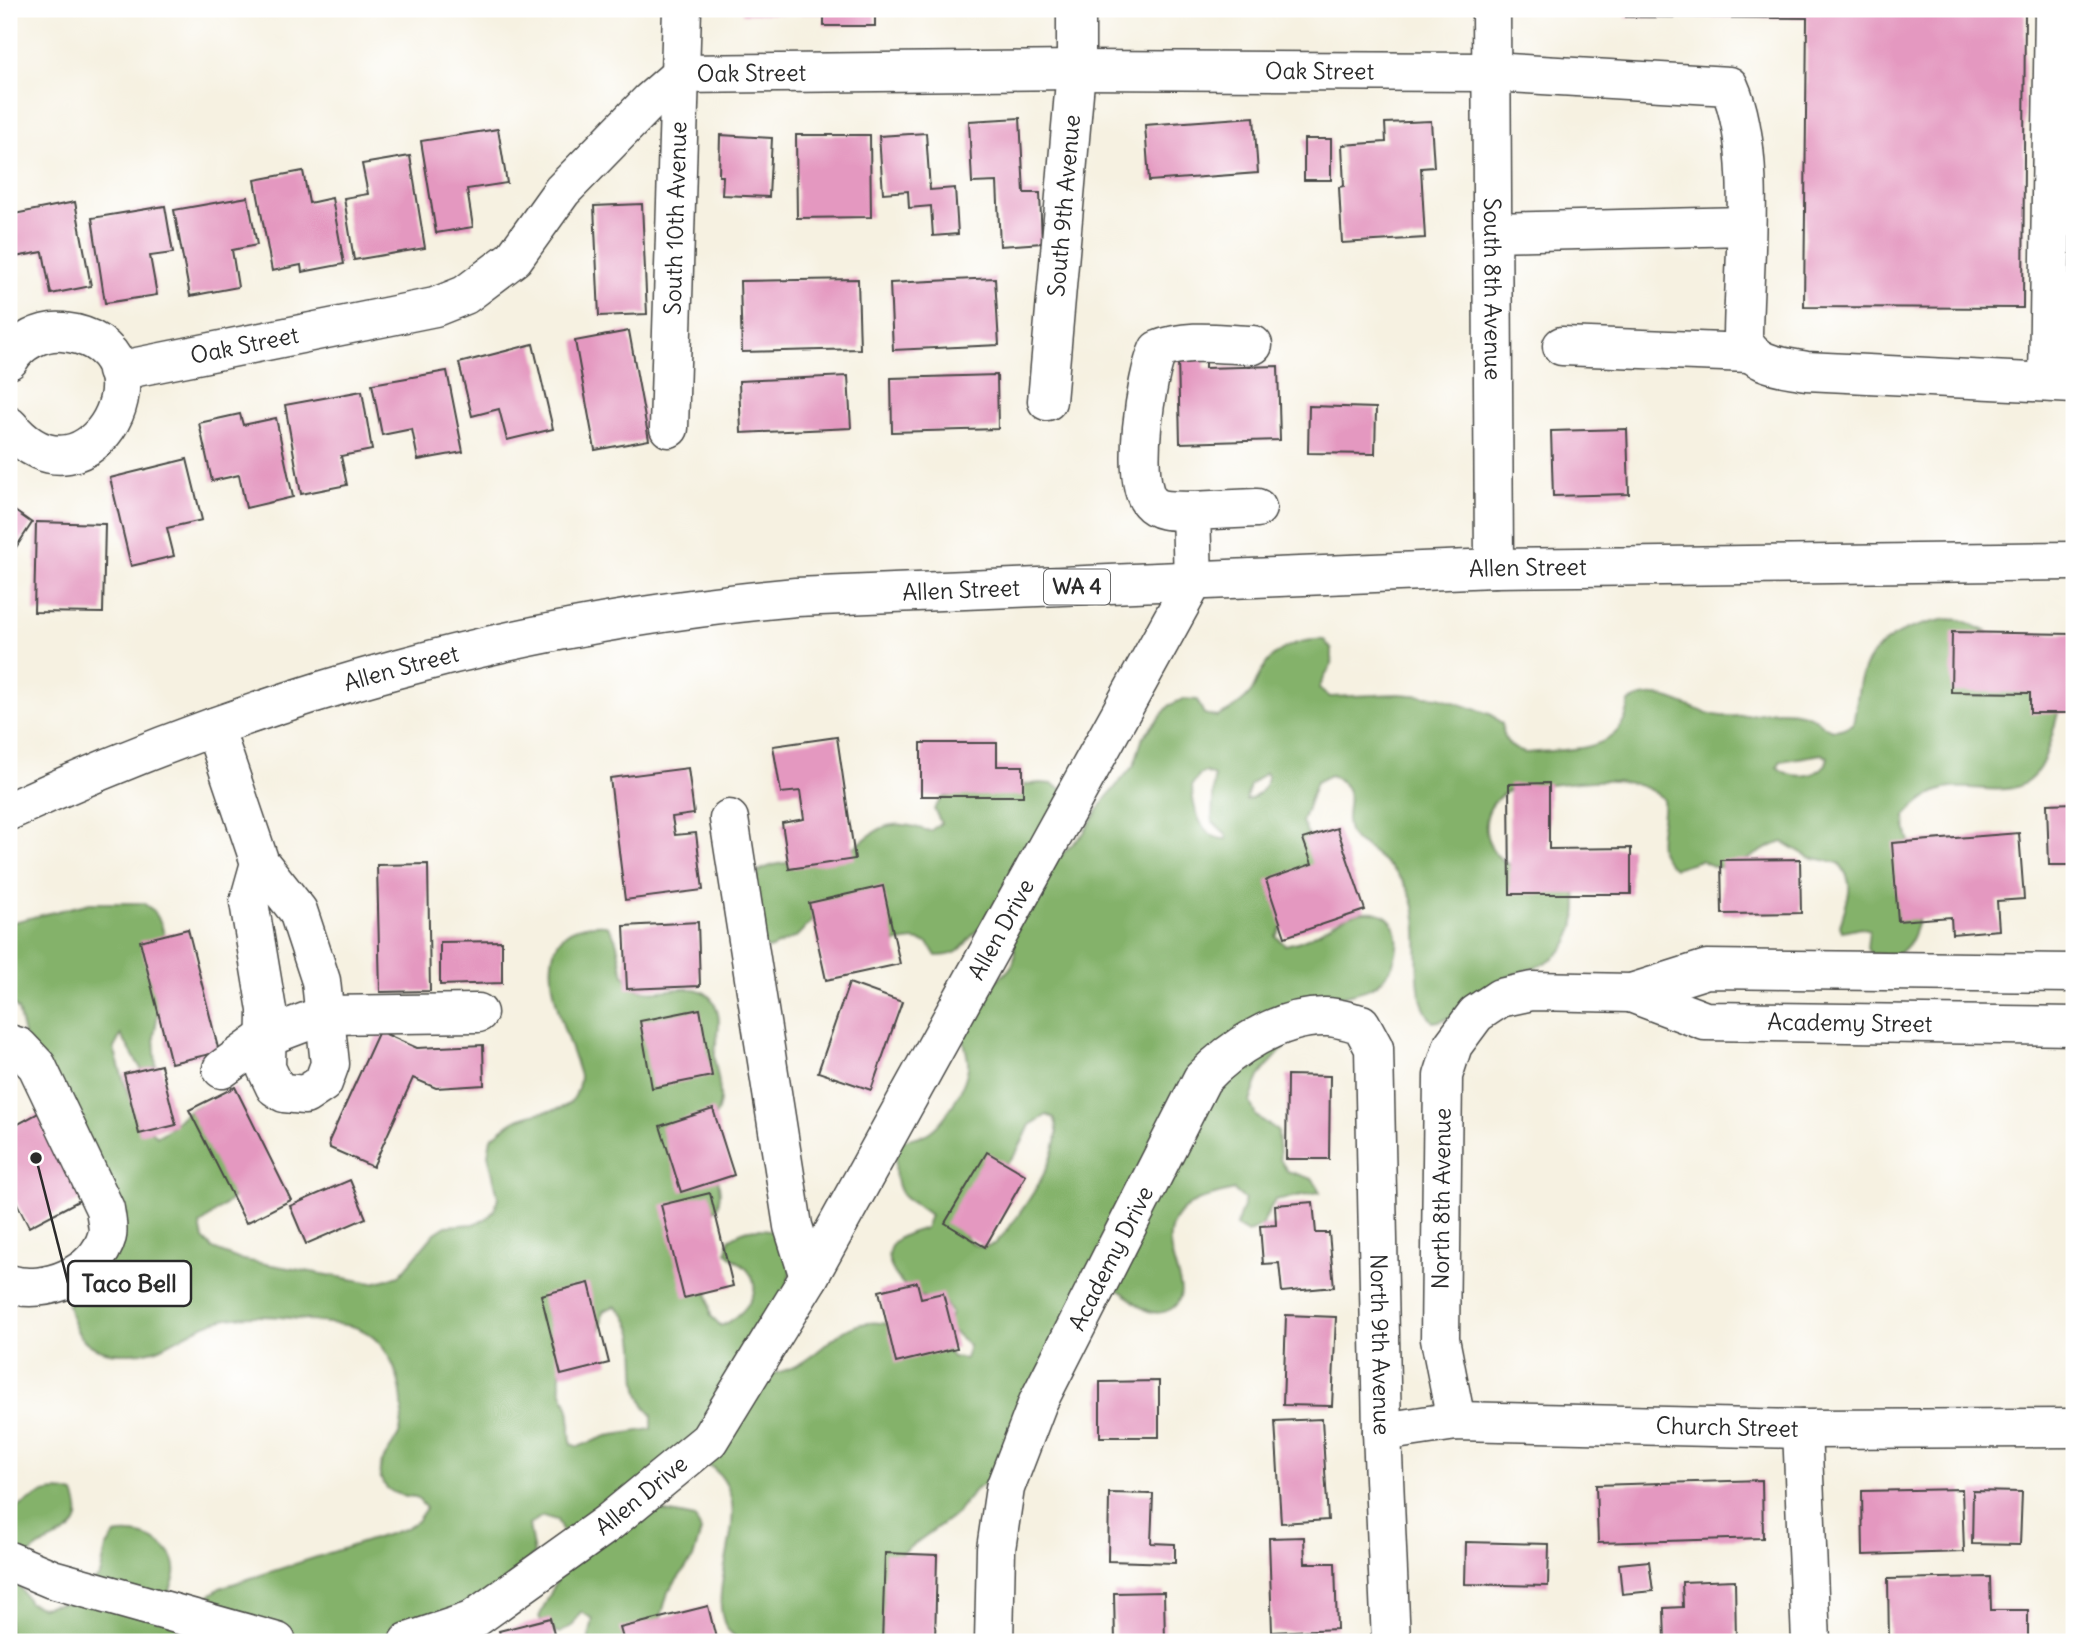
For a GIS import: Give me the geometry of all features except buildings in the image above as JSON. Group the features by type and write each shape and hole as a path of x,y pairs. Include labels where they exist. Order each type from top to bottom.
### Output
{"street":[{"name":"South 10th Avenue","path":"670,428 682,9"},
{"name":"South 9th Avenue","path":"1047,401 1076,70 1076,9"},
{"name":"South 8th Avenue","path":"1491,9 1494,568"},
{"path":"1492,232 1745,226 1743,340 1750,353 1765,363 1807,371 2061,383 2063,156 2054,9"},
{"name":"Oak Street","path":"117,371 435,307 465,295 514,258 562,191 649,102 681,74 1076,70 1491,72 1729,86 1737,104 1743,132 1745,226"},
{"path":"9,360 24,343 41,334 59,331 78,334 94,342 108,355 117,371 121,390 118,410 110,427 96,442 79,450 60,453 40,450 23,441 9,426"},
{"path":"1253,345 1186,342 1158,349 1150,366 1140,425 1145,496 1152,505 1161,509 1191,511 1257,508"},
{"path":"1562,346 1750,353"},
{"path":"1191,511 1193,582"},
{"name":"Allen Street","path":"9,811 103,768 377,672 537,633 712,605 796,597 1494,568 2074,561"},
{"name":"Allen Drive","path":"408,1642 471,1620 608,1522 709,1440 809,1277 1193,582"},
{"path":"214,727 260,863 298,911 321,981 328,1074 323,1083 305,1095 284,1093 269,1078 266,1069 267,1010 249,902 260,863"},
{"path":"729,819 793,1226 809,1277"},
{"name":"Academy Street","path":"1500,998 1532,991 1631,993 1707,969 2074,973"},
{"name":"Academy Street","path":"1631,993 1704,1021 2074,1026"},
{"name":"North 8th Avenue","path":"1456,1420 1440,1339 1443,1076 1453,1045 1460,1034 1476,1014 1500,998"},
{"path":"222,1069 266,1037 324,1015 478,1013"},
{"name":"Academy Drive","path":"994,1642 996,1549 1004,1488 1038,1402 1202,1079 1222,1058 1271,1028 1324,1017 1361,1024 1374,1048"},
{"path":"9,1044 19,1047 37,1066 105,1209 108,1235 91,1265 55,1284 25,1289 9,1284"},
{"name":"North 9th Avenue","path":"1374,1048 1382,1432 1391,1642"},
{"name":"Church Street","path":"1382,1432 1456,1420 1802,1429 2074,1428"},
{"path":"1802,1429 1811,1642"},
{"path":"9,1561 51,1579 276,1642"}],"green space":[{"path":"1947,619 1962,620 1986,631 2062,700 2047,751 2031,779 2009,789 1945,789 1923,800 1905,816 1907,832 1922,873 1923,891 1915,929 1905,948 1898,953 1870,954 1867,948 1869,930 1861,927 1842,931 1840,926 1849,886 1845,871 1839,863 1809,857 1783,842 1733,866 1723,868 1701,860 1674,868 1661,852 1659,844 1663,799 1649,789 1613,781 1592,781 1514,789 1493,804 1486,825 1487,837 1499,857 1517,869 1574,883 1577,904 1571,935 1566,945 1550,960 1511,976 1462,1011 1433,1022 1420,996 1416,918 1410,894 1394,871 1351,836 1347,824 1349,800 1346,787 1330,775 1316,782 1302,822 1308,835 1321,841 1328,855 1276,936 1285,945 1297,942 1344,918 1363,912 1387,917 1394,925 1397,935 1395,959 1382,980 1369,989 1328,1002 1259,1077 1250,1102 1256,1116 1278,1131 1280,1159 1287,1171 1313,1179 1320,1192 1275,1200 1261,1226 1248,1233 1236,1226 1245,1200 1234,1190 1205,1198 1184,1209 1172,1225 1170,1236 1170,1247 1181,1289 1178,1302 1170,1310 1149,1311 1118,1290 1104,1291 988,1482 975,1490 957,1513 888,1563 928,1642 742,1642 726,1627 721,1609 721,1590 732,1526 732,1505 727,1486 715,1470 686,1456 648,1498 656,1510 695,1518 701,1531 693,1558 668,1592 654,1642 588,1642 593,1619 581,1612 573,1625 560,1633 546,1629 539,1617 557,1580 563,1533 557,1520 542,1516 529,1525 534,1554 459,1642 9,1642 9,1513 47,1492 64,1491 74,1494 78,1519 66,1533 29,1555 16,1580 29,1603 41,1607 68,1602 100,1576 106,1548 115,1535 135,1534 156,1541 164,1547 175,1564 175,1575 165,1602 186,1611 220,1588 404,1529 417,1521 426,1508 416,1497 391,1491 381,1479 380,1467 400,1431 402,1399 399,1382 385,1350 361,1329 287,1318 242,1316 209,1323 157,1349 133,1353 100,1350 81,1337 71,1316 65,1288 100,1249 28,1052 18,1010 9,999 9,923 90,903 143,903 154,911 161,923 168,951 154,1037 156,1066 143,1072 121,1035 114,1048 129,1096 148,1128 157,1136 200,1105 244,1189 200,1225 203,1239 213,1249 238,1259 373,1283 399,1276 435,1233 446,1226 473,1224 486,1219 495,1210 498,1196 488,1154 491,1138 514,1121 559,1109 573,1099 580,1076 557,1005 552,980 553,957 560,939 577,928 606,925 616,939 624,974 634,987 644,991 693,989 704,992 712,1000 718,1014 715,1062 720,1101 719,1109 711,1123 720,1193 718,1207 697,1224 711,1316 721,1326 728,1322 748,1304 754,1289 749,1272 727,1253 729,1239 748,1230 767,1230 781,1233 793,1257 771,1374 792,1368 836,1336 868,1323 890,1324 917,1333 941,1345 952,1357 965,1359 969,1345 946,1326 951,1313 944,1301 917,1295 900,1280 891,1267 889,1253 894,1242 925,1228 930,1215 908,1200 899,1189 895,1174 896,1158 898,1143 930,1131 946,1115 960,1092 968,1062 958,1019 972,995 1007,972 1012,965 1015,957 1010,933 981,927 958,951 936,956 928,943 914,940 884,944 828,906 796,937 769,949 755,943 750,900 759,871 779,864 840,855 878,830 892,825 906,825 930,831 941,823 934,809 942,798 1040,783 1052,784 1064,790 1059,857 1083,834 1106,798 1134,765 1143,737 1170,705 1183,699 1197,700 1204,714 1217,717 1249,695 1273,656 1288,646 1306,641 1324,640 1332,650 1332,663 1319,688 1330,697 1398,694 1439,697 1492,715 1502,724 1508,743 1525,753 1575,749 1605,741 1625,719 1629,702 1652,696 1675,700 1721,716 1791,711 1809,716 1830,729 1843,728 1853,724 1865,667 1882,645 1906,631","holes":["1822,754 1828,757 1821,769 1802,776 1789,774 1777,767 1781,761","1205,772 1214,776 1212,821 1226,834 1227,839 1211,834 1196,812 1192,785 1200,774","1265,773 1268,776 1260,792 1246,800 1250,785","1047,1115 1054,1118 1057,1131 1054,1147 1048,1165 1027,1202 995,1244 973,1244 964,1233 979,1180 1000,1168 1016,1153 1030,1125","615,1306 626,1317 632,1330 638,1389 643,1403 652,1415 652,1429 607,1436 578,1447 572,1444 571,1440 569,1409 560,1384 561,1367 600,1333 603,1311"]}],"place":[{"name":"Taco Bell","path":"36,1158"}]}
